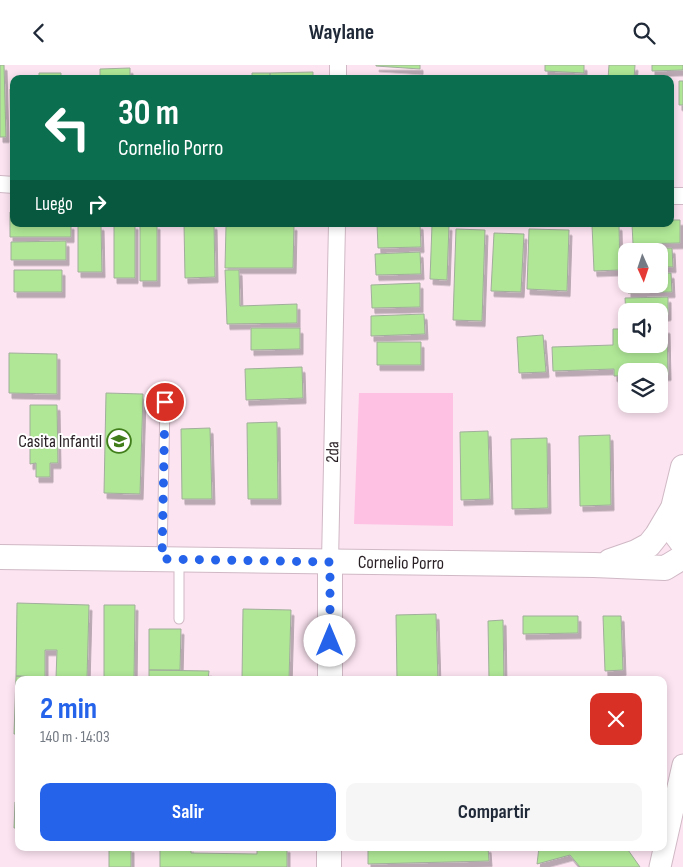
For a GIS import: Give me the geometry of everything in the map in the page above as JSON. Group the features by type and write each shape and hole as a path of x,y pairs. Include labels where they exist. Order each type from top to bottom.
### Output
{"main road":[{"path":"594,565 636,552 649,545 673,508 683,467"},
{"path":"673,508 677,537 683,544"},
{"name":"Cornelio Porro","path":"0,557 677,565"},
{"name":"2da","path":"330,562 330,676"},
{"path":"329,851 329,867"}],"street":[{"name":"2da","path":"330,562 337,227"},
{"path":"667,836 683,765"},
{"path":"660,867 664,851"}],"lane":[{"path":"165,402 171,559 179,619"}],"shaded area":[{"path":"359,393 453,393 453,526 354,524"}],"building":[{"path":"0,65 4,65 6,137 0,137"},
{"path":"420,65 420,69 376,66"},
{"path":"545,65 584,65 584,73 545,71"},
{"path":"609,65 635,65 634,75 608,75"},
{"path":"652,65 683,65 683,70 652,71"},
{"path":"130,68 130,75 100,75 100,69"},
{"path":"313,72 313,75 270,75 270,73"},
{"path":"39,73 61,73 61,75 39,75"},
{"path":"252,73 270,73 270,75 252,75"},
{"path":"679,81 683,81 683,105 679,105"},
{"path":"674,220 680,220 680,243 633,243 632,227 674,227"},
{"path":"10,227 71,227 71,237 10,237"},
{"path":"78,227 101,227 102,272 78,272"},
{"path":"114,227 135,227 135,278 114,278"},
{"path":"140,227 157,227 157,281 140,281"},
{"path":"184,227 214,227 215,277 185,278"},
{"path":"226,227 294,227 293,268 225,268"},
{"path":"377,227 420,227 421,247 378,248"},
{"path":"432,227 449,227 447,280 430,279"},
{"path":"592,227 619,227 618,270 594,271"},
{"path":"456,229 485,230 482,321 453,320"},
{"path":"529,229 569,230 567,291 527,289"},
{"path":"494,233 524,234 521,292 491,291"},
{"path":"66,241 66,260 11,260 11,242"},
{"path":"668,248 672,248 673,267 668,267"},
{"path":"420,252 421,274 376,275 375,254"},
{"path":"14,270 62,270 62,292 14,292"},
{"path":"225,270 239,270 240,306 297,304 297,323 227,324"},
{"path":"668,273 671,273 672,292 668,292"},
{"path":"420,283 420,307 372,308 371,285"},
{"path":"668,297 668,303 625,303 625,298"},
{"path":"424,314 425,334 371,336 371,316"},
{"path":"251,328 300,328 300,349 251,350"},
{"path":"613,329 618,329 618,353 668,353 668,363 618,363 618,376 614,376 614,369 553,371 552,347 613,345"},
{"path":"543,335 546,372 519,373 517,337"},
{"path":"377,342 421,342 421,365 377,365"},
{"path":"9,353 57,354 57,394 9,393"},
{"path":"302,367 303,398 246,400 245,369"},
{"path":"106,393 143,394 140,494 104,493"},
{"path":"30,405 57,405 58,463 50,463 50,477 36,477 36,463 30,464"},
{"path":"277,422 278,499 248,499 247,423"},
{"path":"210,428 212,499 182,499 181,429"},
{"path":"488,431 490,499 461,500 460,432"},
{"path":"610,435 611,505 580,506 579,436"},
{"path":"547,438 548,508 512,509 511,439"},
{"path":"17,603 89,605 87,676 56,676 57,650 45,650 45,676 16,676"},
{"path":"104,605 135,605 134,676 104,676"},
{"path":"243,609 291,610 289,676 242,676"},
{"path":"436,614 438,676 397,676 396,615"},
{"path":"523,616 578,616 578,633 523,634"},
{"path":"603,616 621,616 623,670 605,671"},
{"path":"503,620 504,676 489,676 488,621"},
{"path":"149,629 181,629 180,670 149,670"},
{"path":"149,670 209,671 208,676 149,676"},
{"path":"109,851 131,851 131,867 109,867"},
{"path":"160,851 257,854 257,851 287,851 287,867 160,867"},
{"path":"368,851 488,851 489,861 368,864"},
{"path":"539,851 629,851 640,867 580,867 570,855 537,864"}],"place":[{"name":"Casita Infantil","path":"119,441"}],"route":[{"path":"165,402 162,559 330,562 330,641"}]}
